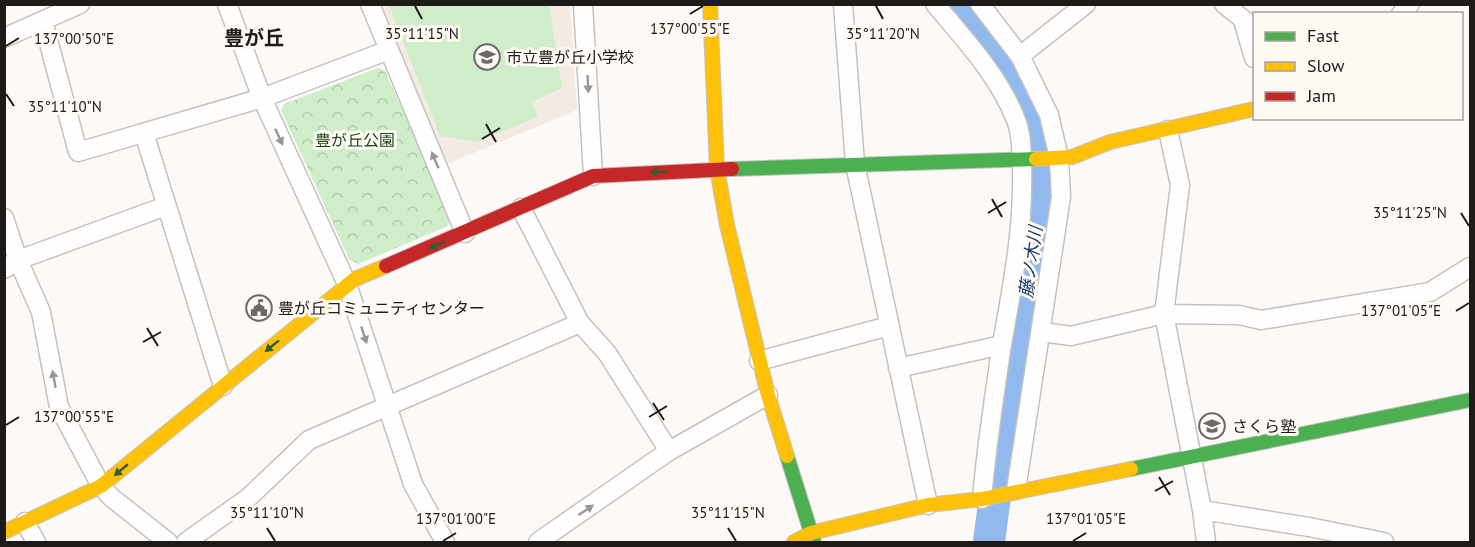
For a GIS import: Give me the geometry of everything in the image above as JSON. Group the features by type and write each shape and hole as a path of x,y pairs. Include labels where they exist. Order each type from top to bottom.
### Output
{"street":[{"path":"4,38 80,4"},
{"path":"227,4 262,98 347,284 413,484 445,543"},
{"path":"370,4 465,233"},
{"path":"583,4 593,176"},
{"path":"710,4 717,169 727,225 768,395 813,538"},
{"path":"843,4 855,164 927,506"},
{"path":"935,4 985,65 1003,92 1017,122 1026,160 1020,237 1002,345 982,499"},
{"path":"980,4 1020,56 1049,115 1061,197 1016,490"},
{"path":"1020,56 1086,4"},
{"path":"1224,4 1249,24 1253,51"},
{"path":"43,21 78,152 262,98 389,50"},
{"path":"4,532 101,486 347,284 593,176 717,169 1054,159 1072,157 1110,142 1253,109"},
{"path":"1168,130 1180,185 1164,314 1202,510 1206,543"},
{"path":"144,133 223,386"},
{"path":"11,265 166,206"},
{"path":"521,208 580,323 607,353 669,451"},
{"path":"4,218 11,265 41,312 58,407 101,486 112,498 168,543"},
{"path":"1042,332 1071,336 1164,314 1239,315 1261,320 1430,292 1470,267"},
{"path":"186,543 248,498 309,440 580,323"},
{"path":"759,361 889,326"},
{"path":"898,368 1002,345"},
{"path":"538,543 669,451 768,395"},
{"path":"794,543 927,506 982,499 1016,490 1470,400"},
{"path":"1202,510 1311,535 1384,543"},
{"path":"25,522 36,543"}],"shaded area":[{"name":"市立豊が丘小学校","path":"377,5 570,5 577,110 447,164"}],"green space":[{"name":"市立豊が丘小学校","path":"389,5 549,5 562,88 532,102 538,117 476,142 440,136"},
{"name":"豊が丘公園","path":"378,68 385,71 451,218 448,226 358,264 349,259 281,110 284,104"}],"waterway":[{"name":"藤ノ木川","path":"950,4 991,56 1019,97 1034,139 1039,168 1039,198 1033,261 989,542"}],"traffic: fast":[{"path":"732,169 1036,159"},
{"path":"1131,469 1470,400"},
{"path":"787,456 814,542"}],"traffic: slow":[{"path":"710,4 717,169 727,225 768,395 787,456"},
{"path":"1036,159 1072,157 1110,142 1253,109"},
{"path":"4,532 101,486 355,279 386,266"},
{"path":"794,542 811,533 928,505 982,499 1131,469"}],"traffic: jam":[{"path":"386,266 593,176 732,169"}],"place":[{"name":"市立豊が丘小学校","path":"487,57"},
{"name":"豊が丘コミュニティセンター","path":"259,308"},
{"name":"さくら塾","path":"1212,426"}],"district":[{"name":"豊が丘","path":"254,38"}]}
